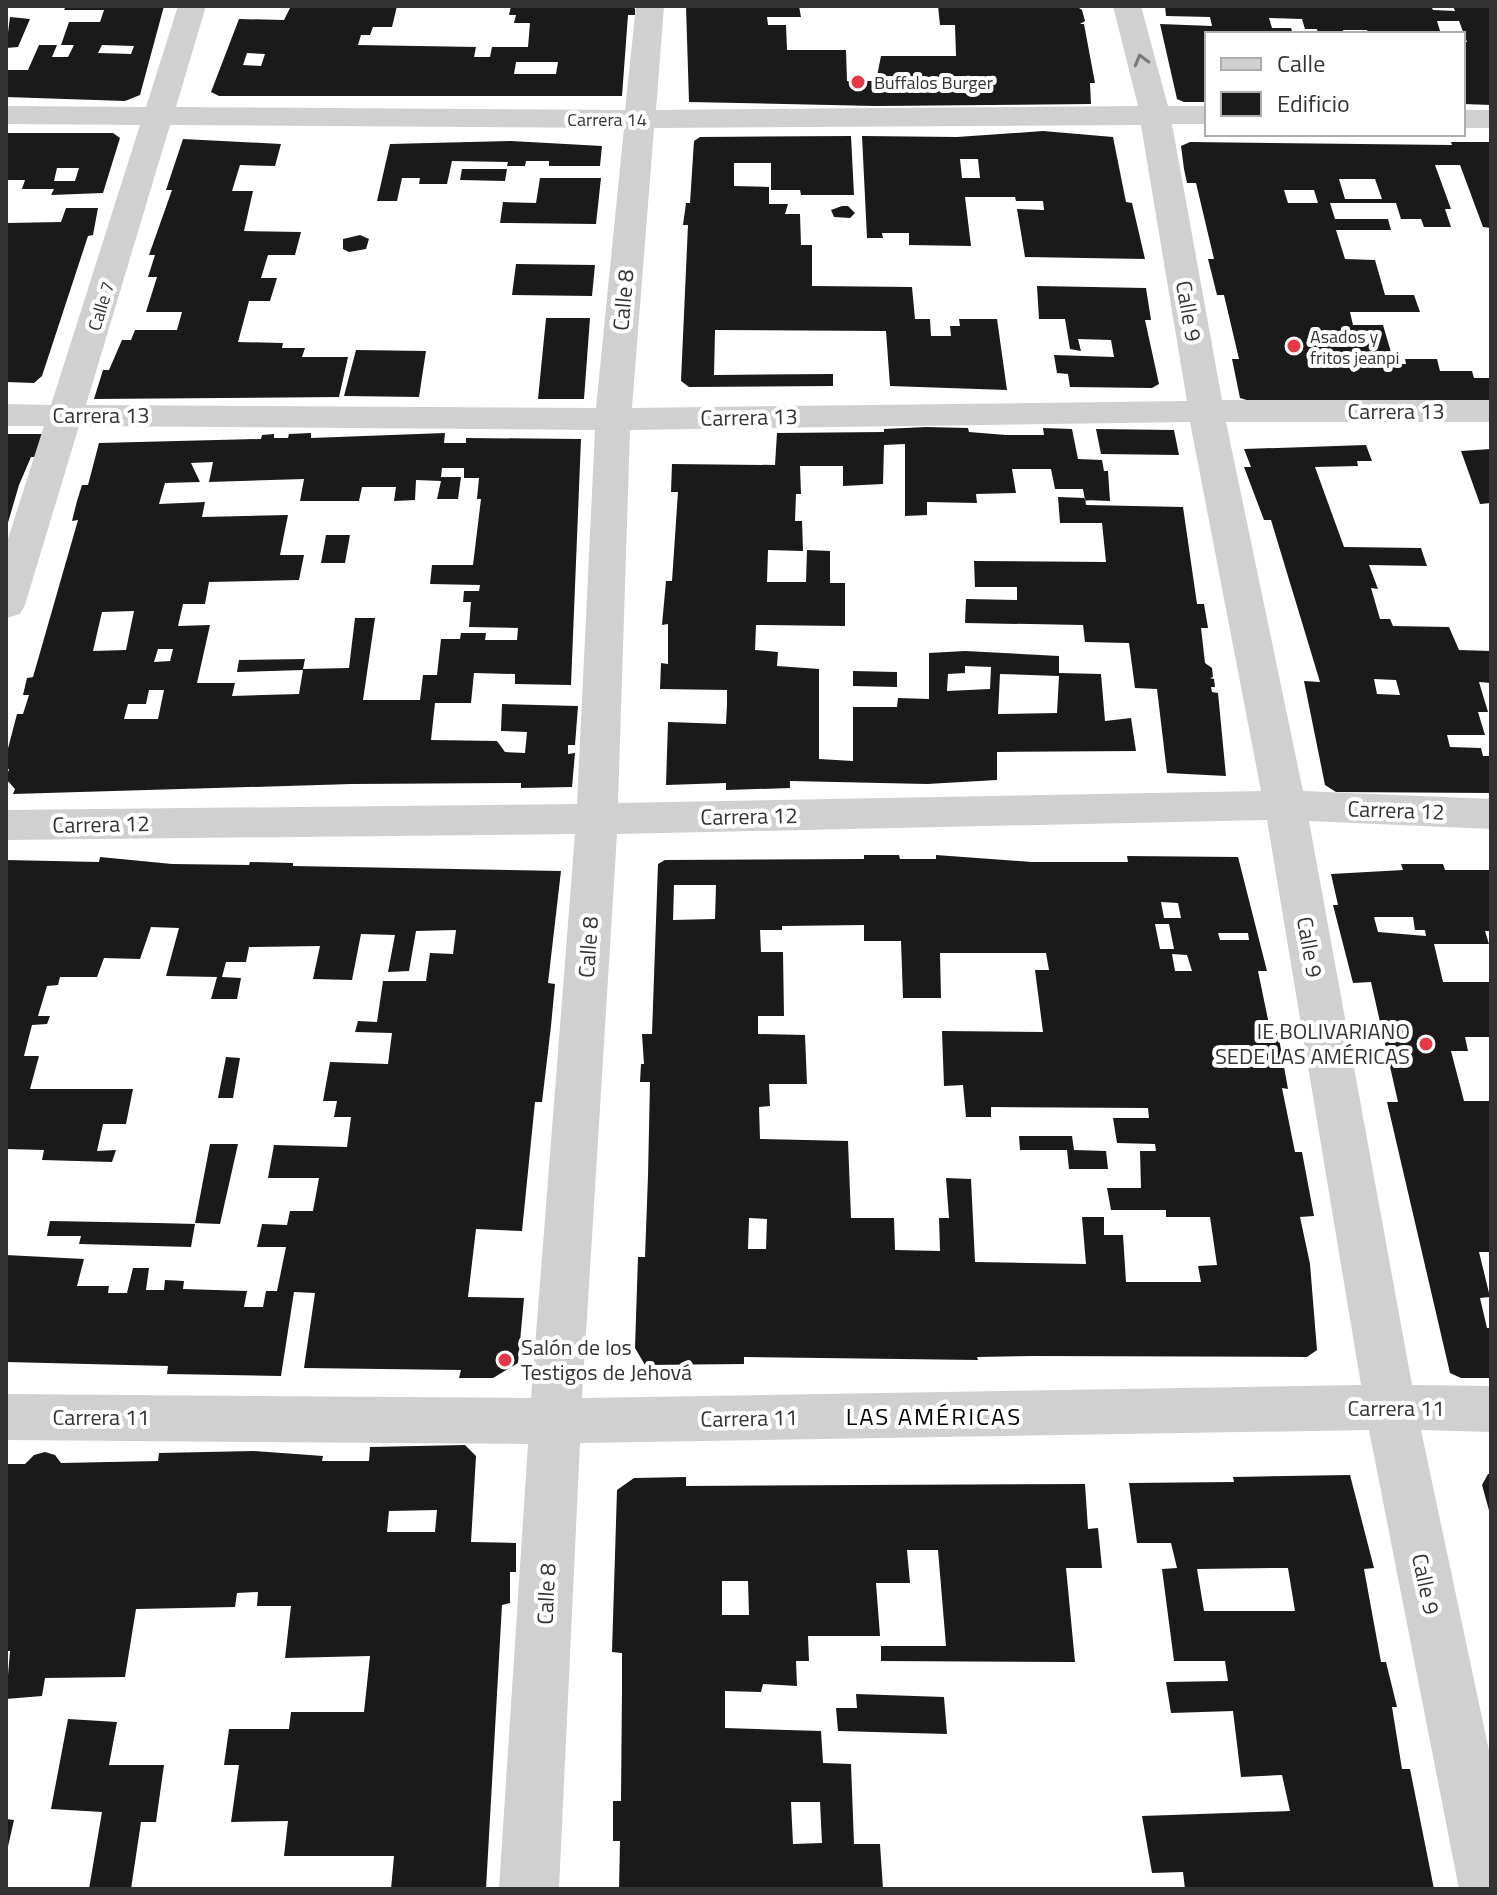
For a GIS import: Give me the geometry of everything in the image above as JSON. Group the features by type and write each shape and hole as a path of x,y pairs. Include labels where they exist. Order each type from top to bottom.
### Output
{"street":[{"name":"Calle 7","path":"6,605 192,6"},
{"name":"Calle 8","path":"529,1889 555,1421 597,819 613,419 650,6"},
{"name":"Calle 9","path":"1127,6 1155,114 1206,411 1285,805 1390,1407 1489,1889"},
{"name":"Carrera 14","path":"6,115 638,119 1205,115"},
{"path":"1465,119 1491,119"},
{"name":"Carrera 13","path":"6,415 613,419 1206,411 1491,411"},
{"name":"Carrera 12","path":"6,825 597,819 1285,805 1491,814"},
{"name":"Carrera 11","path":"6,1417 555,1421 1390,1407 1491,1409"}],"building":[{"path":"66,6 164,6 140,95 125,101 6,97 8,70 28,70 39,45 57,45 52,57 68,57 74,45 61,45 69,22 100,22 104,10 64,10","holes":["102,45 134,46 131,54 98,53"]},
{"path":"291,6 397,6 392,27 373,27 370,35 361,35 358,45 476,47 474,57 490,57 492,47 528,47 530,23 514,23 516,15 509,15 511,6 633,6 635,9 635,15 628,15 622,96 219,96 211,92 239,19 284,20","holes":["247,53 265,54 261,66 243,65","516,62 558,62 556,74 514,74"]},
{"path":"686,6 799,6 801,17 767,17 768,25 786,25 787,50 846,50 847,81 876,81 881,56 956,56 955,25 940,25 938,6 1076,6 1082,10 1085,21 1080,24 1084,24 1095,83 1090,83 1091,104 876,106 689,102"},
{"path":"1165,6 1431,6 1433,10 1455,11 1453,6 1491,8 1491,105 1465,104 1467,42 1459,21 1437,21 1440,32 1318,32 1317,29 1305,29 1302,19 1269,18 1272,28 1291,28 1292,32 1205,32 1205,102 1184,102 1177,99 1160,24 1212,26 1210,17 1166,16"},
{"path":"10,17 30,19 18,47 6,48"},
{"path":"1043,131 1113,137 1126,202 1132,203 1145,259 1025,257 1017,209 1044,210 1043,201 1016,201 1015,197 965,197 971,246 909,245 909,233 882,233 883,238 867,238 862,136 957,137","holes":["960,159 978,159 980,178 962,178"]},
{"path":"6,133 113,133 120,138 103,193 51,195 54,189 22,189 25,180 6,180","holes":["57,168 79,168 75,181 54,181"]},
{"path":"851,136 854,195 801,195 800,190 771,190 771,163 734,163 734,186 769,187 769,204 788,204 785,214 800,214 801,245 812,245 812,286 912,287 915,319 930,319 931,336 951,336 950,326 960,326 959,319 997,319 1007,390 890,386 886,331 715,330 714,375 833,374 833,386 689,387 681,381 688,225 683,225 686,203 690,203 694,141 700,137"},
{"path":"183,139 281,144 275,166 240,165 232,191 253,191 244,231 301,232 295,255 268,255 261,278 277,278 270,301 249,301 238,342 283,343 282,348 305,348 302,357 348,357 339,397 94,399 103,370 109,370 122,340 131,340 135,330 177,330 182,312 146,312 157,277 148,277 155,255 149,255 172,190 166,190"},
{"path":"511,141 602,146 600,166 549,166 549,161 526,161 525,166 507,166 508,162 452,161 447,184 419,184 420,178 402,178 397,201 377,201 390,144"},
{"path":"1190,142 1452,145 1451,142 1491,142 1491,228 1483,227 1460,165 1435,165 1451,209 1445,209 1451,227 1424,227 1421,219 1401,219 1396,203 1330,203 1335,219 1388,219 1391,230 1336,230 1345,259 1375,260 1385,295 1414,295 1420,312 1350,312 1353,325 1383,325 1393,359 1386,359 1387,364 1406,364 1405,359 1437,359 1440,371 1472,371 1474,378 1491,378 1491,404 1260,404 1240,398 1232,359 1239,359 1224,295 1217,295 1208,259 1214,259 1196,183 1187,183 1181,146","holes":["1339,179 1375,179 1382,199 1345,199","1284,190 1314,190 1318,203 1288,203"]},
{"path":"462,169 507,169 505,181 460,180"},
{"path":"540,178 601,178 596,224 500,223 503,202 536,203"},
{"path":"848,206 855,213 850,218 834,217 831,210"},
{"path":"66,208 98,208 93,235 88,236 42,376 34,383 6,382 7,223 61,222"},
{"path":"360,235 369,239 366,249 349,252 343,249 343,239"},
{"path":"516,264 595,265 592,296 512,295"},
{"path":"1037,286 1146,288 1151,320 1145,320 1159,384 1152,388 1070,387 1068,374 1057,373 1054,355 1114,357 1111,340 1078,339 1081,351 1070,349 1065,319 1039,319"},
{"path":"546,318 590,318 584,399 538,399"},
{"path":"356,350 426,351 419,397 344,396"},
{"path":"968,428 969,432 1044,435 1043,428 1072,429 1078,459 1102,460 1104,471 1108,471 1110,501 1085,500 1083,489 1055,489 1051,469 1012,469 1016,493 976,494 977,503 927,502 927,515 905,516 905,444 884,445 883,484 843,486 843,466 800,466 801,494 796,494 795,521 802,521 803,551 768,550 767,582 806,582 807,550 830,551 830,583 845,583 845,626 756,625 755,650 778,652 777,666 819,669 819,759 853,761 853,707 897,707 898,698 929,699 929,653 965,651 1059,656 1059,673 1101,674 1105,721 1131,718 1136,751 997,752 997,780 927,784 790,781 790,788 726,790 726,783 666,785 668,722 726,724 727,704 727,690 660,689 661,663 668,664 668,624 662,625 666,581 672,581 678,492 671,492 672,464 775,465 777,433 884,432 884,429","holes":["965,666 991,667 990,689 947,691 948,674 965,673","1000,674 1059,676 1057,713 998,714"]},
{"path":"1096,429 1174,430 1179,455 1101,454"},
{"path":"311,433 311,438 445,433 444,443 466,443 466,438 581,439 571,685 515,684 515,674 474,673 471,703 435,703 431,740 497,741 505,752 525,753 527,732 501,731 502,704 578,706 575,745 568,745 568,754 575,753 572,787 521,788 521,783 352,784 13,794 15,789 6,779 9,769 6,769 6,756 17,714 23,714 29,695 23,695 27,678 33,677 78,520 72,521 77,501 82,485 88,485 99,443 261,439 262,435 274,434 274,438 288,438 289,434","holes":["213,462 209,482 304,479 300,501 359,501 362,487 396,487 394,501 415,500 416,480 441,481 437,499 458,499 461,477 441,477 442,468 464,468 464,478 479,478 477,499 481,499 473,565 432,565 430,584 480,585 479,591 464,591 463,602 471,602 469,627 518,628 517,640 485,640 486,633 461,633 460,639 441,639 437,675 423,675 420,700 363,700 375,618 355,618 349,668 303,669 305,659 239,660 237,672 303,670 299,694 232,696 235,683 197,683 210,625 178,626 183,604 205,604 209,582 299,580 304,555 280,555 288,515 202,517 205,502 159,504 165,483 200,482 191,463","134,611 126,650 93,651 102,612","158,649 173,649 170,661 154,662","149,690 164,690 158,719 124,719 128,704 146,704"]},
{"path":"6,434 43,434 36,457 31,457 19,485 7,526"},
{"path":"1366,445 1372,461 1357,461 1358,466 1315,467 1344,547 1421,548 1427,566 1369,565 1378,589 1371,588 1380,619 1390,619 1393,626 1449,627 1459,650 1491,651 1491,683 1479,682 1488,712 1478,712 1485,735 1447,735 1450,747 1481,748 1483,756 1491,756 1491,793 1336,792 1325,785 1304,681 1320,682 1271,520 1264,520 1244,467 1251,467 1244,449","holes":["1374,679 1396,680 1400,695 1377,694"]},
{"path":"1491,449 1491,503 1480,504 1461,451"},
{"path":"1058,497 1085,498 1086,505 1183,507 1197,604 1204,604 1208,628 1201,628 1205,663 1212,668 1213,677 1210,678 1214,679 1215,687 1211,687 1212,692 1218,693 1226,776 1167,773 1157,689 1135,688 1129,643 1085,642 1083,625 965,623 966,599 1017,600 1017,587 975,587 974,561 1106,562 1102,523 1060,523"},
{"path":"326,535 350,535 345,563 321,563"},
{"path":"853,671 897,672 897,687 853,686"},
{"path":"864,855 899,855 900,859 936,859 936,855 1032,862 1128,862 1127,856 1238,857 1267,971 1258,971 1271,1034 1278,1033 1288,1089 1282,1088 1295,1152 1302,1152 1314,1216 1300,1217 1310,1264 1317,1350 1307,1357 1033,1356 977,1357 978,1360 744,1357 744,1364 645,1365 635,1348 638,1257 645,1257 650,1082 640,1082 641,1064 644,1064 642,1034 652,1034 658,864 665,860 864,859","holes":["674,885 716,885 715,919 673,920","1161,902 1178,903 1181,918 1164,918","1155,924 1169,924 1174,949 1160,949","864,925 864,941 901,941 903,998 941,998 940,953 1046,953 1049,970 1035,970 1043,1032 942,1031 944,1086 963,1085 966,1117 991,1117 991,1107 1148,1108 1149,1118 1113,1118 1117,1143 1155,1144 1156,1151 1140,1151 1141,1188 1107,1188 1111,1210 1166,1210 1166,1217 1210,1217 1217,1265 1198,1266 1201,1282 1126,1282 1123,1235 1104,1235 1104,1217 1082,1217 1086,1264 975,1262 971,1179 946,1178 949,1218 939,1218 940,1251 895,1250 894,1218 851,1218 848,1141 760,1139 759,1107 770,1106 769,1084 807,1084 805,1035 758,1034 758,1016 784,1016 783,952 761,952 760,930 782,930 782,926","1218,933 1248,933 1249,940 1220,940","1172,954 1187,955 1192,971 1175,971","749,1218 767,1219 766,1249 748,1249"]},
{"path":"100,857 172,864 249,865 250,862 293,863 293,866 561,871 548,983 555,984 551,1026 542,1102 535,1102 522,1231 476,1229 468,1297 524,1298 518,1363 493,1378 459,1378 461,1370 304,1368 315,1293 294,1292 281,1376 167,1374 168,1366 6,1362 6,1255 84,1259 77,1286 109,1286 108,1293 127,1293 133,1268 149,1268 146,1290 164,1290 165,1280 184,1281 183,1289 247,1291 244,1307 263,1307 266,1291 277,1291 286,1247 257,1247 262,1224 287,1225 290,1211 313,1211 319,1178 268,1178 274,1145 347,1147 351,1117 334,1117 337,1101 323,1101 330,1062 388,1064 392,1033 355,1032 358,1021 377,1022 383,981 426,981 430,953 453,954 456,930 416,931 409,971 388,972 395,935 361,934 352,980 313,979 320,946 249,947 246,962 226,962 222,977 241,978 237,999 211,999 217,977 166,976 179,928 151,927 140,959 104,958 97,977 60,977 58,985 47,986 38,1016 50,1016 47,1024 32,1025 24,1056 39,1056 30,1089 133,1089 126,1124 103,1124 97,1151 116,1150 112,1162 42,1160 44,1150 6,1149 6,860 99,862"},
{"path":"1401,864 1443,864 1445,870 1491,870 1491,931 1485,931 1489,944 1434,944 1443,982 1491,982 1491,1037 1465,1037 1468,1051 1451,1051 1464,1101 1491,1101 1491,1252 1479,1252 1490,1297 1480,1298 1487,1328 1491,1328 1491,1378 1461,1378 1450,1373 1387,1102 1398,1102 1371,982 1353,983 1333,905 1338,905 1331,874 1403,870","holes":["1374,917 1413,917 1415,930 1425,930 1426,936 1378,932"]},
{"path":"226,1057 240,1058 233,1098 218,1098"},
{"path":"1019,1136 1072,1136 1074,1150 1106,1151 1108,1169 1069,1169 1067,1150 1020,1150"},
{"path":"210,1144 238,1144 220,1224 195,1223"},
{"path":"50,1221 195,1224 191,1247 79,1244 81,1236 47,1236"},
{"path":"465,1445 476,1456 471,1542 516,1543 516,1572 510,1572 510,1603 502,1605 486,1889 391,1889 394,1856 284,1856 288,1821 231,1822 239,1765 224,1765 229,1729 289,1729 291,1712 364,1712 370,1656 285,1658 291,1606 257,1606 258,1592 237,1593 235,1607 136,1609 125,1677 45,1678 42,1696 6,1699 10,1651 6,1651 6,1464 25,1464 34,1455 45,1452 55,1455 61,1463 158,1461 159,1453 254,1451 323,1456 322,1461 369,1461 370,1447","holes":["437,1510 435,1532 387,1532 389,1511"]},
{"path":"1491,1474 1490,1514 1482,1485"},
{"path":"1350,1475 1374,1568 1364,1569 1381,1662 1386,1662 1397,1707 1392,1707 1402,1769 1410,1769 1434,1889 1185,1889 1183,1872 1152,1873 1142,1816 1290,1811 1282,1775 1241,1777 1233,1711 1171,1713 1166,1682 1228,1681 1225,1661 1174,1661 1162,1569 1177,1568 1171,1543 1137,1543 1129,1483 1234,1482 1233,1477","holes":["1288,1568 1295,1611 1204,1611 1197,1569"]},
{"path":"686,1477 686,1486 1085,1484 1088,1529 1098,1528 1102,1568 1066,1568 1075,1662 881,1661 881,1646 946,1646 938,1550 907,1550 910,1583 876,1583 880,1636 808,1636 809,1661 796,1661 797,1686 763,1684 761,1692 725,1691 725,1728 821,1731 823,1763 851,1764 854,1844 880,1844 883,1889 619,1889 620,1841 613,1841 613,1801 621,1801 622,1653 612,1652 617,1490 634,1478","holes":["722,1581 748,1581 749,1615 722,1615","791,1802 820,1802 822,1843 793,1844"]},
{"path":"856,1694 944,1697 947,1734 838,1731 836,1708 857,1708"},
{"path":"68,1719 117,1722 109,1765 164,1765 156,1822 141,1822 131,1889 89,1889 102,1812 51,1809"},
{"path":"6,1819 14,1820 7,1851 6,1851"}],"place":[{"name":"Buffalos Burger","path":"858,82"},
{"name":"Asados y fritos jeanpi","path":"1294,346"},
{"name":"IE BOLIVARIANO SEDE LAS AMÉRICAS","path":"1426,1044"},
{"name":"Salón de los Testigos de Jehová","path":"505,1360"}],"district":[{"name":"LAS AMÉRICAS","path":"934,1416"}]}
